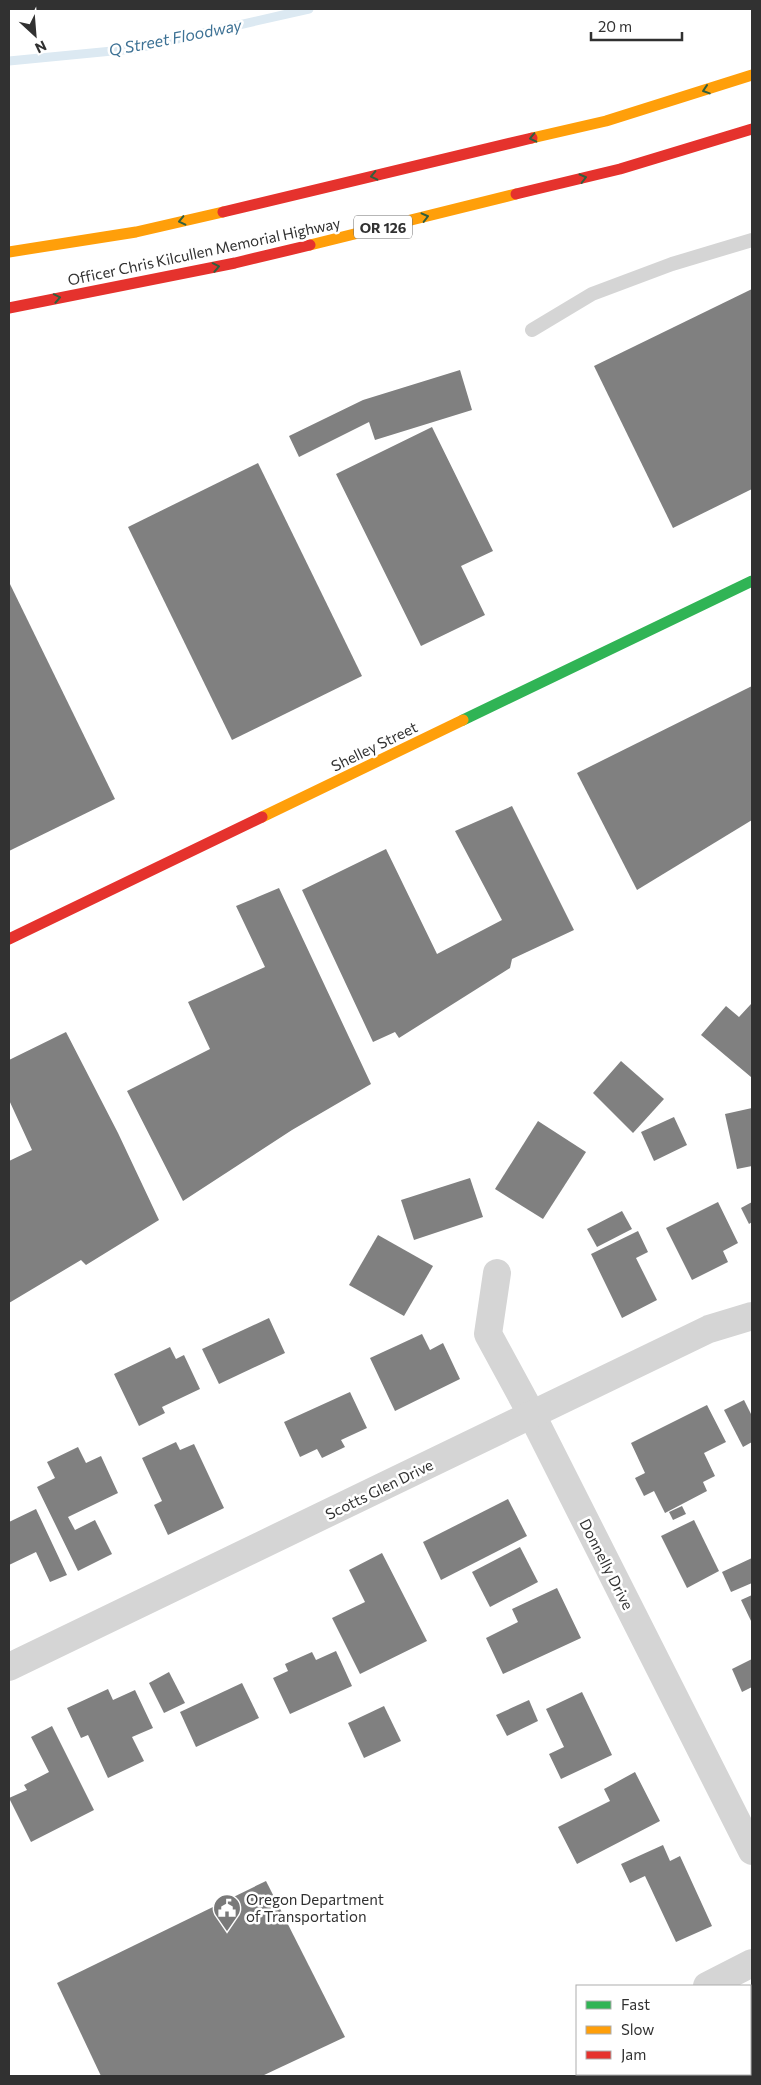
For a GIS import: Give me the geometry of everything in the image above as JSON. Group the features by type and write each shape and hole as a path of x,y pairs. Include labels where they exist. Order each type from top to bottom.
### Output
{"main road":[{"path":"9,252 136,232 606,121 752,75"},
{"name":"Officer Chris Kilcullen Memorial Highway","path":"9,308 254,258 620,169 752,129"},
{"path":"28,237 136,232"},
{"name":"Shelley Street","path":"9,939 752,580"}],"street":[{"name":"Donnelly Drive","path":"497,1273 488,1334 532,1415 752,1851"},
{"name":"Scotts Glen Drive","path":"9,1667 710,1329 752,1316"},
{"path":"709,1985 752,1963"}],"lane":[{"path":"532,330 592,294 672,264 752,240"}],"building":[{"path":"752,289 752,489 673,528 594,366"},
{"path":"460,370 472,410 375,440 369,422 299,457 289,436 363,400"},
{"path":"432,427 493,551 461,566 485,615 421,646 336,474"},
{"path":"258,463 362,676 232,740 128,527"},
{"path":"9,582 115,799 9,851"},
{"path":"752,686 752,820 637,890 577,773"},
{"path":"512,806 574,930 512,959 510,968 399,1038 395,1032 373,1042 302,890 386,849 437,954 502,920 455,831"},
{"path":"279,888 371,1084 292,1130 183,1201 127,1091 210,1049 188,1002 265,967 236,906"},
{"path":"751,1004 751,1077 701,1035 726,1006 739,1017"},
{"path":"66,1032 118,1133 159,1220 86,1265 81,1260 9,1303 9,1161 32,1150 9,1100 9,1060"},
{"path":"621,1061 664,1099 633,1133 593,1093"},
{"path":"752,1108 752,1166 737,1169 725,1114"},
{"path":"674,1117 687,1145 654,1161 641,1132"},
{"path":"538,1121 586,1152 543,1219 495,1189"},
{"path":"470,1178 483,1217 414,1240 401,1200"},
{"path":"718,1202 738,1243 723,1251 728,1262 692,1280 666,1228"},
{"path":"752,1202 752,1222 749,1224 741,1208"},
{"path":"622,1211 632,1229 597,1247 587,1229"},
{"path":"638,1231 648,1252 636,1258 657,1300 622,1318 591,1254"},
{"path":"378,1235 433,1266 404,1316 349,1285"},
{"path":"269,1318 285,1353 219,1384 202,1349"},
{"path":"422,1334 430,1350 443,1343 460,1379 395,1411 370,1358"},
{"path":"170,1347 176,1359 184,1355 200,1389 162,1407 165,1413 139,1426 114,1374"},
{"path":"350,1392 367,1428 341,1440 345,1447 322,1458 317,1449 300,1457 284,1422"},
{"path":"744,1400 752,1416 752,1442 743,1447 724,1410"},
{"path":"707,1405 726,1442 704,1453 715,1476 703,1482 707,1491 665,1513 654,1491 644,1496 635,1478 645,1473 631,1443"},
{"path":"176,1442 180,1450 194,1444 224,1508 168,1535 154,1505 162,1501 142,1458"},
{"path":"78,1447 86,1463 101,1456 118,1493 68,1517 75,1530 95,1520 112,1554 78,1571 37,1487 55,1478 47,1462"},
{"path":"508,1499 527,1536 441,1580 423,1542"},
{"path":"682,1506 686,1514 673,1520 669,1512"},
{"path":"36,1509 67,1575 50,1582 36,1552 9,1565 9,1522"},
{"path":"694,1520 719,1571 687,1588 661,1536"},
{"path":"520,1547 538,1582 490,1607 472,1572"},
{"path":"382,1553 427,1641 360,1674 332,1618 365,1602 349,1570"},
{"path":"752,1558 752,1583 731,1592 722,1572"},
{"path":"557,1588 581,1638 503,1674 486,1638 518,1622 512,1609"},
{"path":"752,1595 752,1623 741,1600"},
{"path":"336,1651 352,1686 290,1714 273,1678 288,1671 285,1664 312,1652 316,1660"},
{"path":"752,1659 752,1687 742,1692 732,1669"},
{"path":"169,1672 185,1703 164,1713 149,1683"},
{"path":"242,1683 259,1718 196,1747 180,1712"},
{"path":"108,1689 113,1700 135,1690 153,1728 132,1737 144,1761 108,1778 88,1735 81,1738 67,1708"},
{"path":"582,1692 612,1755 561,1779 549,1754 564,1747 546,1709"},
{"path":"529,1700 538,1721 507,1736 496,1715"},
{"path":"384,1706 401,1741 364,1758 348,1723"},
{"path":"52,1726 94,1810 31,1842 9,1798 27,1790 24,1785 49,1772 31,1737"},
{"path":"635,1772 660,1821 577,1864 558,1827 610,1801 604,1789"},
{"path":"663,1845 670,1861 680,1856 712,1926 676,1942 645,1876 630,1883 621,1864"},
{"name":"Oregon Department of Transportation","path":"266,1881 345,2037 262,2076 101,2076 57,1983"},
{"path":"734,2075 734,2076 672,2076"}],"waterway":[{"name":"Q Street Floodway","path":"9,61 133,49 309,9"}],"traffic: fast":[{"path":"463,720 752,581"}],"traffic: slow":[{"path":"532,138 606,121 752,75"},
{"path":"310,245 516,194"},
{"path":"9,252 136,232 223,212"},
{"path":"262,817 463,720"}],"traffic: jam":[{"path":"516,194 620,169 752,129"},
{"path":"223,212 532,138"},
{"path":"9,308 235,263 310,245"},
{"path":"9,939 262,817"}],"place":[{"name":"Oregon Department of Transportation","path":"227,1932"}]}
